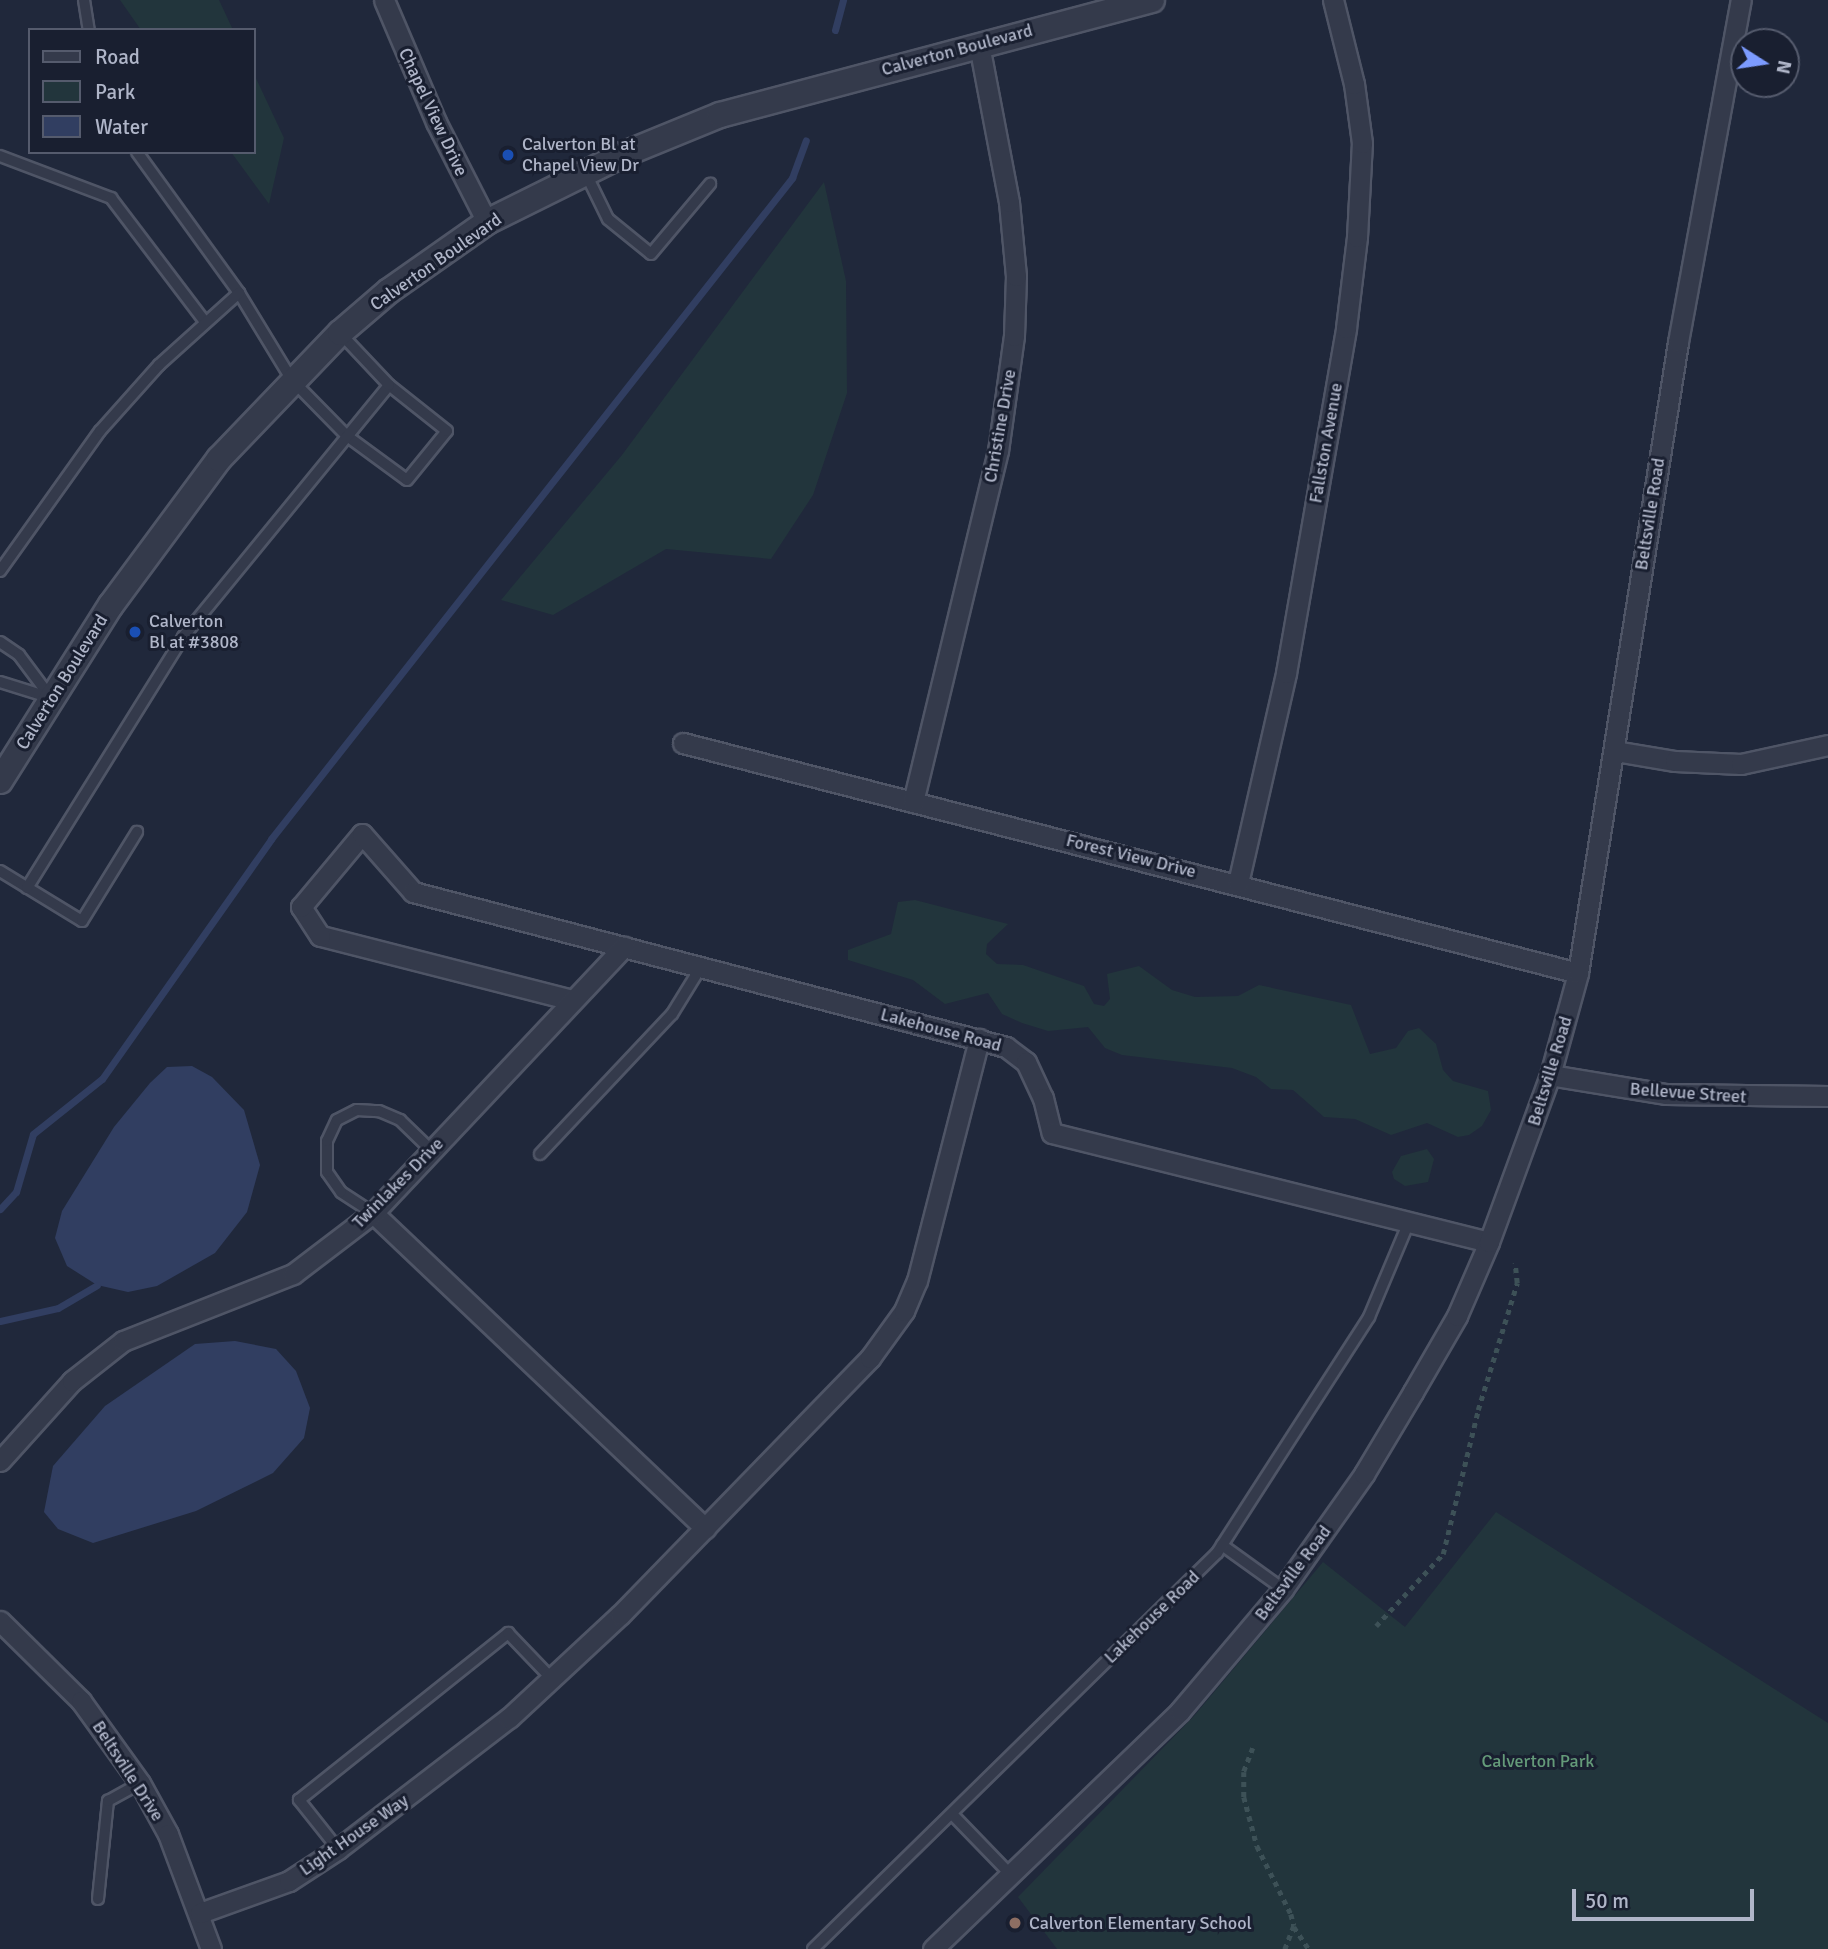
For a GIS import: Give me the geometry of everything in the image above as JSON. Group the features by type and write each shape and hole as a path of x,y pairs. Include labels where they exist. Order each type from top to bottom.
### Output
{"street":[{"name":"Chapel View Drive","path":"384,0 436,122 487,222"},
{"name":"Calverton Boulevard","path":"0,781 163,530 219,459 340,333 389,291 487,222 585,172 720,114 1152,0"},
{"name":"Fallston Avenue","path":"1238,883 1286,673 1346,328 1357,237 1362,143 1354,83 1333,0"},
{"name":"Beltsville Road","path":"933,1949 1180,1711 1283,1589 1364,1475 1457,1316 1489,1242 1550,1075 1578,973 1678,342 1741,0"},
{"name":"Christine Drive","path":"913,802 998,451 1014,336 1016,276 1009,202 979,44"},
{"name":"Forest View Drive","path":"683,743 1238,883 1578,973"},
{"path":"1615,751 1675,761 1741,764 1828,745"},
{"name":"Lakehouse Road","path":"572,1000 320,936 301,907 362,834 413,892 1006,1047 1026,1062 1043,1098 1052,1133 1489,1242"},
{"name":"Twinlakes Drive","path":"0,1461 72,1381 123,1340 293,1274 373,1213 624,947"},
{"name":"Light House Way","path":"201,1913 289,1881 338,1849 553,1681 870,1358 904,1311 917,1281 979,1039"},
{"name":"Bellevue Street","path":"1550,1075 1666,1094 1828,1096"},
{"path":"373,1213 705,1528"},
{"name":"Beltsville Drive","path":"0,1621 81,1701 140,1783 168,1835 201,1913 211,1949"}],"lane":[{"path":"84,0 89,28"},
{"path":"138,154 239,293 292,380 347,436 407,480 447,431 389,385 340,333"},
{"path":"0,156 111,198 205,322"},
{"path":"585,172 608,219 651,254 710,184"},
{"path":"0,571 100,431 159,365 239,293"},
{"path":"27,888 183,637 389,385"},
{"path":"0,642 19,655 52,699"},
{"path":"0,682 52,699"},
{"path":"0,872 82,921 136,832"},
{"path":"540,1154 672,1014 701,966"},
{"path":"373,1213 341,1192 327,1172 327,1142 337,1120 357,1110 379,1111 400,1120 431,1150"},
{"name":"Lakehouse Road","path":"813,1949 1222,1545 1369,1317 1409,1222"},
{"path":"1222,1545 1283,1589"},
{"path":"338,1849 299,1800 508,1633 553,1681"},
{"path":"98,1899 108,1801 140,1783"},
{"path":"951,1814 1011,1875"}],"path":[{"path":"1377,1626 1443,1554 1478,1410 1517,1283 1515,1263"},
{"path":"1253,1748 1244,1773 1244,1797 1257,1846 1294,1926 1309,1949"},
{"path":"1285,1949 1294,1926"}],"green space":[{"path":"120,0 219,0 232,28 140,28"},
{"path":"256,78 284,138 269,204 232,154 256,154"},
{"path":"824,182 846,281 847,393 813,495 771,559 666,549 553,615 501,600 622,455"},
{"path":"915,900 1008,924 987,944 986,954 997,964 1023,965 1084,986 1094,1004 1104,1006 1110,999 1107,974 1139,966 1172,990 1195,997 1238,996 1259,985 1351,1005 1370,1054 1396,1048 1408,1031 1419,1028 1436,1044 1443,1070 1453,1081 1488,1091 1491,1110 1482,1126 1469,1135 1458,1137 1427,1123 1391,1135 1355,1119 1324,1117 1293,1090 1271,1089 1256,1077 1232,1068 1122,1055 1105,1048 1088,1027 1048,1031 1022,1023 1002,1014 988,993 945,1004 913,980 848,960 848,950 891,934 898,902"},
{"path":"1427,1149 1434,1159 1428,1182 1405,1186 1394,1179 1392,1172 1401,1156"},
{"name":"Calverton Park","path":"1496,1512 1828,1723 1828,1949 1057,1949 1018,1897 1194,1716 1323,1562 1405,1627"}],"water":[{"path":"192,1066 212,1077 244,1110 260,1165 247,1212 215,1253 157,1286 128,1292 97,1285 67,1266 55,1238 62,1211 114,1127 150,1083 167,1067"},
{"path":"235,1341 276,1349 296,1371 310,1408 304,1438 273,1473 196,1511 93,1543 58,1529 44,1512 53,1466 105,1406 195,1344"}],"waterway":[{"path":"835,30 843,0"},
{"path":"0,1209 16,1192 33,1134 102,1079 271,839 792,178 806,140"},
{"path":"0,1321 58,1308 97,1285"}],"place":[{"name":"Calverton Bl at Chapel View Dr","path":"508,155"},
{"name":"Calverton Bl at #3808","path":"135,632"},
{"name":"Calverton Elementary School","path":"1015,1923"}]}
